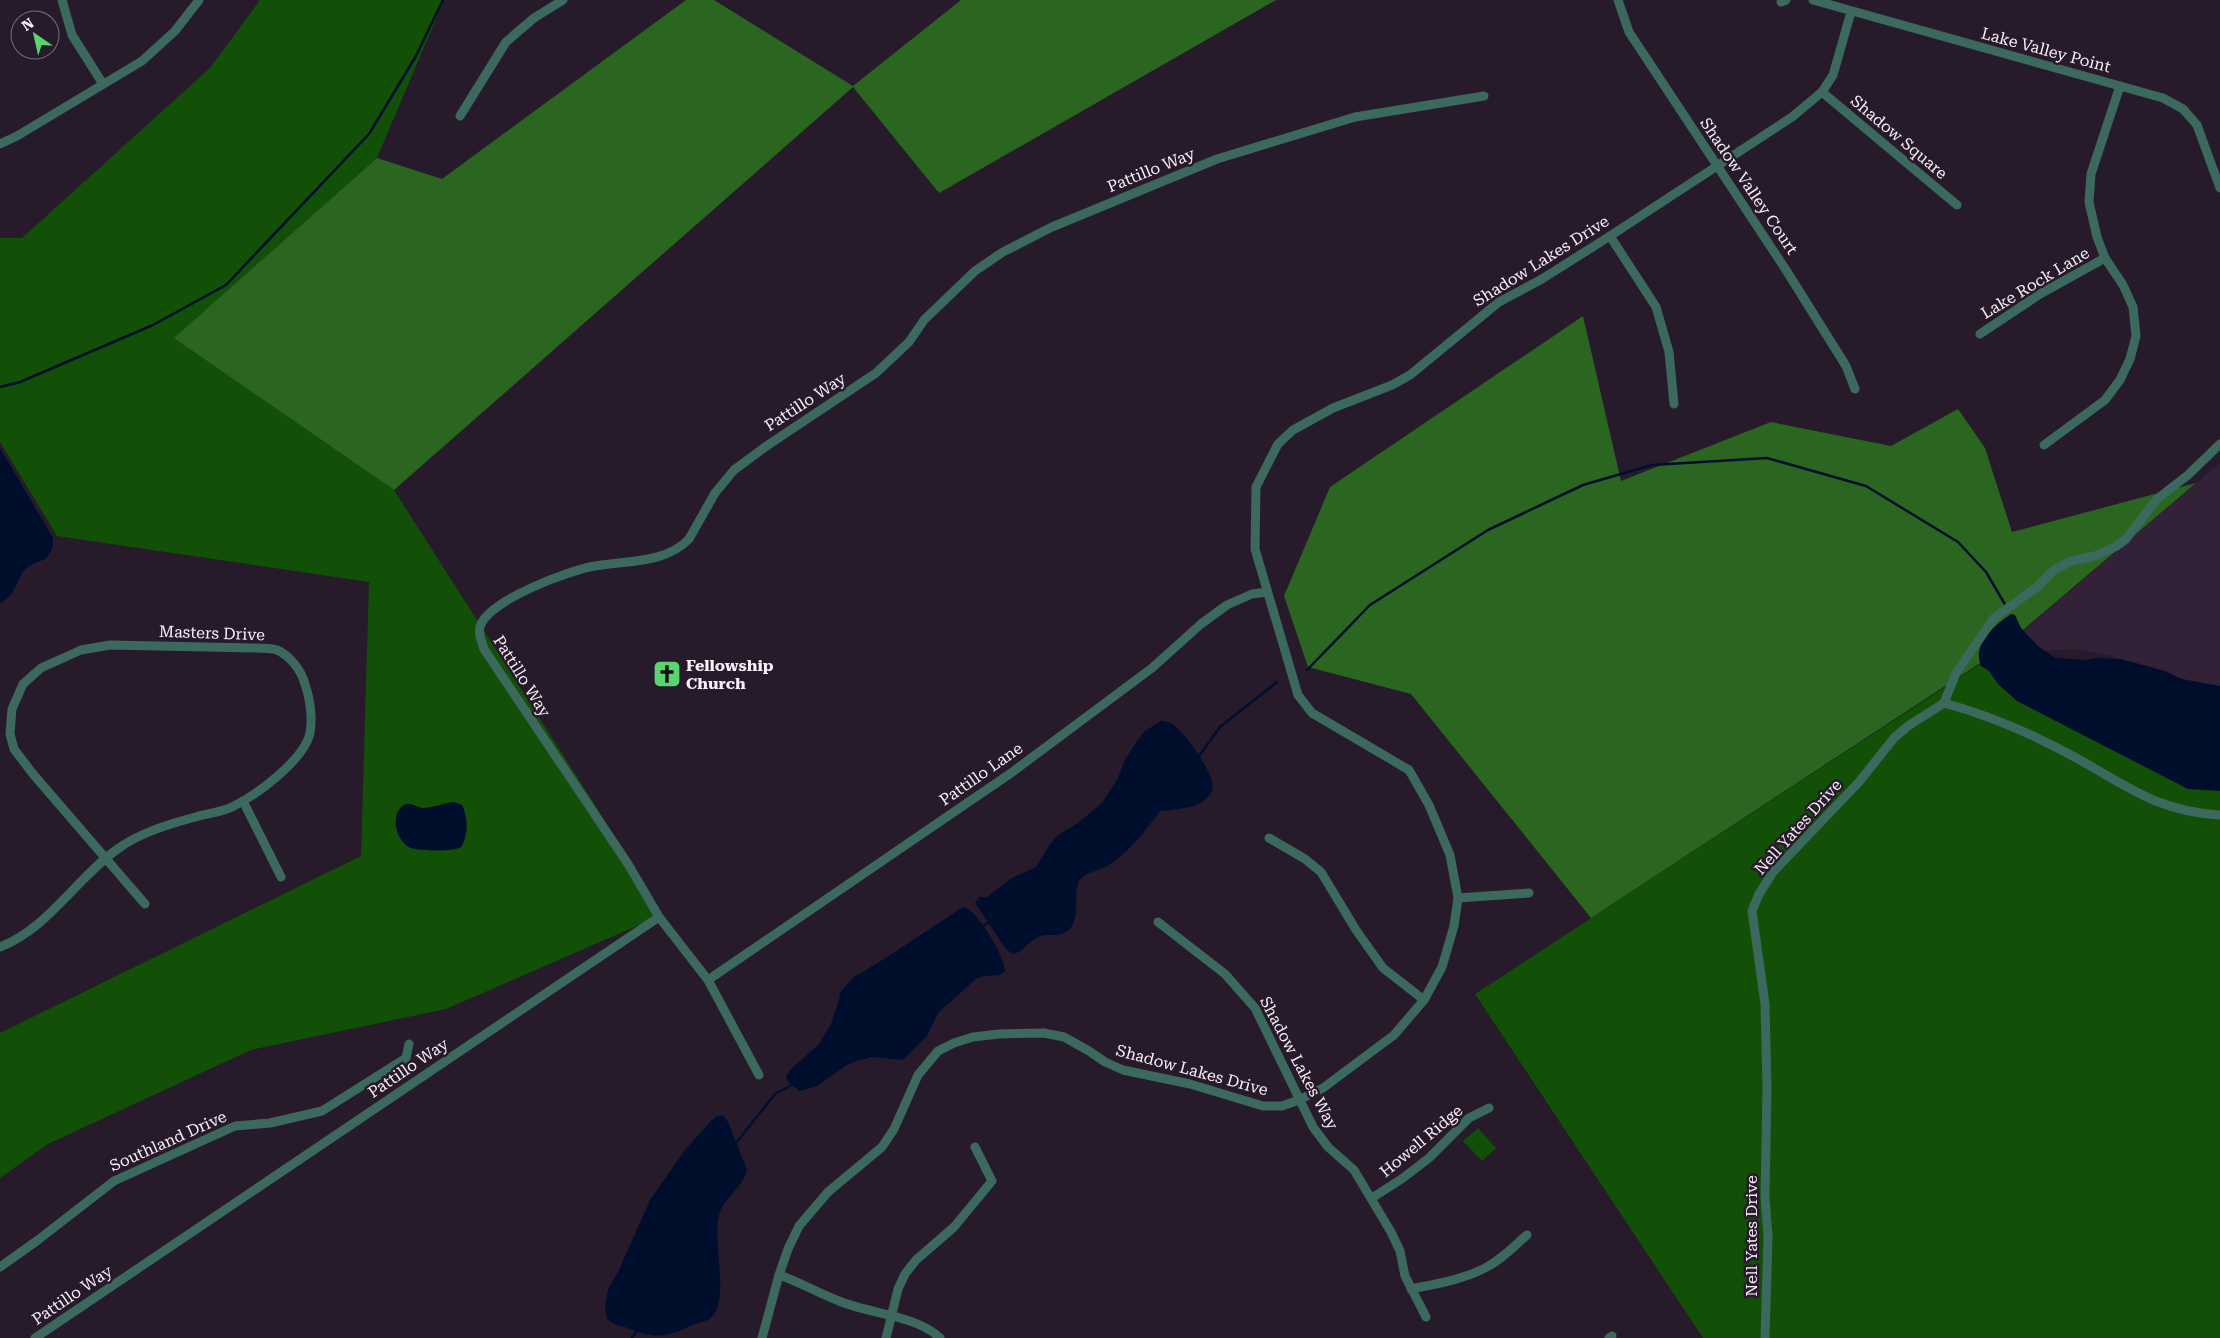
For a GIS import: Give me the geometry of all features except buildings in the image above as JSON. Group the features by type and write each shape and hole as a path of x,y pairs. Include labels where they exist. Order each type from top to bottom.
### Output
{"street":[{"path":"62,0 72,35 103,84"},
{"path":"0,144 17,136 142,61 174,31 199,0"},
{"path":"460,116 506,42 534,18 562,0"},
{"name":"Shadow Valley Court","path":"1618,0 1629,32 1786,270 1846,366 1855,390"},
{"name":"Lake Valley Point","path":"1813,0 2163,98 2183,109 2196,125 2220,188"},
{"name":"Shadow Lakes Drive","path":"762,1338 779,1275 799,1226 828,1192 882,1147 894,1129 918,1075 938,1051 973,1037 999,1034 1044,1033 1064,1037 1105,1062 1138,1075 1153,1075 1190,1084 1262,1106 1282,1106 1323,1088 1394,1035 1424,1000 1442,967 1454,926 1458,898 1450,855 1429,805 1409,770 1312,713 1298,695 1255,549 1256,486 1278,444 1293,430 1334,408 1392,385 1410,375 1499,302 1542,279 1718,167 1792,117 1822,92 1833,75 1852,12"},
{"path":"2044,445 2105,400 2120,380 2130,359 2136,336 2133,307 2124,285 2105,258 2097,237 2089,202 2091,174 2120,86"},
{"name":"Shadow Square","path":"1822,92 1957,205"},
{"name":"Pattillo Way","path":"35,1338 659,917 628,864 484,649 480,638 480,628 484,618 491,610 514,596 567,573 595,566 629,563 667,554 681,548 702,519 715,493 734,470 876,373 909,342 924,320 975,271 1003,252 1092,210 1217,159 1355,117 1484,96"},
{"path":"1610,236 1656,307 1669,352 1674,404"},
{"name":"Lake Rock Lane","path":"1980,334 2040,294 2105,258"},
{"path":"2220,444 2188,475 2157,499 2126,539 2115,547 2095,556 2071,561 2054,570 2037,587 1994,618 1956,673 1944,703 2019,729 2156,802 2198,814 2220,815"},
{"name":"Pattillo Lane","path":"708,980 1011,773 1152,668 1201,624 1227,605 1252,594 1267,592"},
{"name":"Masters Drive","path":"0,947 16,940 44,918 105,858 121,846 149,832 231,807 266,786 299,754 310,734 312,710 310,696 303,678 294,663 277,650 178,646 110,646 81,650 58,659 41,668 23,684 12,709 10,734 14,749 33,774 105,858 145,904"},
{"name":"Nell Yates Drive","path":"1765,1338 1768,1237 1765,1197 1767,1088 1765,1004 1752,911 1759,894 1773,872 1859,782 1894,738 1908,726 1944,703"},
{"path":"243,800 281,877"},
{"path":"1269,838 1305,859 1321,872 1356,930 1383,968 1424,1000"},
{"path":"1458,898 1529,893"},
{"path":"659,917 708,980 759,1075"},
{"name":"Shadow Lakes Way","path":"1158,922 1225,974 1243,992 1255,1008 1312,1127 1328,1147 1354,1170 1372,1198 1400,1251 1405,1276 1426,1318"},
{"name":"Southland Drive","path":"0,1267 114,1181 235,1126 270,1123 322,1111 406,1058 408,1044"},
{"name":"Howell Ridge","path":"1372,1198 1429,1158 1469,1118 1489,1108"},
{"path":"886,1338 901,1281 910,1266 947,1234 992,1180 975,1148"},
{"path":"1411,1289 1453,1280 1483,1269 1501,1257 1527,1235"},
{"path":"779,1275 806,1284 838,1301 928,1328 940,1338"}],"shaded area":[{"path":"2220,463 2220,686 2143,673 2112,656 2076,649 1997,653"}],"green space":[{"path":"260,0 444,0 377,158 175,338 394,490 595,805 662,915 446,1009 251,1050 48,1144 0,1178 0,1033 361,856 369,582 57,536 0,442 0,238 22,238 210,68"},
{"path":"686,0 714,0 853,86 961,0 1276,0 939,193 853,87 394,490 174,338 377,158 442,179"},
{"path":"1583,316 1621,481 1771,422 1891,446 1958,409 1985,448 2012,532 2196,483 1997,652 1591,918 1411,694 1308,667 1284,596 1330,487"},
{"path":"1997,653 2220,745 2220,1338 1703,1338 1475,994"},
{"path":"1478,1128 1496,1148 1482,1161 1463,1141"}],"water":[{"path":"0,448 53,538 53,547 46,559 33,564 22,573 11,594 0,603"},
{"path":"2011,614 2015,615 2021,628 2038,646 2055,658 2085,660 2097,658 2121,659 2165,671 2182,679 2220,686 2220,791 2188,789 2017,701 1998,684 1989,671 1981,666 1979,658 1982,643 1986,636"},
{"path":"1161,721 1174,725 1193,747 1210,776 1213,785 1212,791 1208,797 1196,805 1182,809 1160,811 1122,855 1111,864 1080,880 1074,923 1070,929 1061,934 1038,937 1013,954 1006,949 975,903 979,897 987,897 1010,879 1036,867 1058,835 1078,823 1102,803 1117,780 1125,760 1137,741 1145,731"},
{"path":"454,802 462,805 466,815 466,832 461,847 444,850 422,850 411,848 401,840 396,828 396,821 399,809 404,805 411,804 423,808"},
{"path":"963,907 976,916 989,934 1004,964 1005,971 1000,975 984,976 976,979 938,1013 927,1036 903,1060 872,1057 857,1061 847,1065 817,1086 800,1091 789,1083 786,1077 791,1069 819,1044 831,1024 840,992 854,977"},
{"path":"723,1115 728,1122 747,1170 742,1182 725,1203 719,1215 717,1240 720,1298 717,1309 712,1317 706,1321 659,1336 646,1334 612,1323 607,1319 605,1309 608,1290 650,1200 685,1150 711,1121 717,1116"}],"waterway":[{"path":"0,387 20,382 153,325 226,285 369,134 416,56 443,0"},
{"path":"1307,670 1370,605 1488,530 1583,485 1652,465 1767,458 1866,486 1958,542 1986,572 2006,606"},
{"path":"1199,756 1220,727 1277,682"},
{"path":"983,926 989,922"},
{"path":"736,1143 775,1094 792,1085"},
{"path":"632,1338 636,1332"}],"place":[{"name":"Fellowship Church","path":"667,674"}]}
